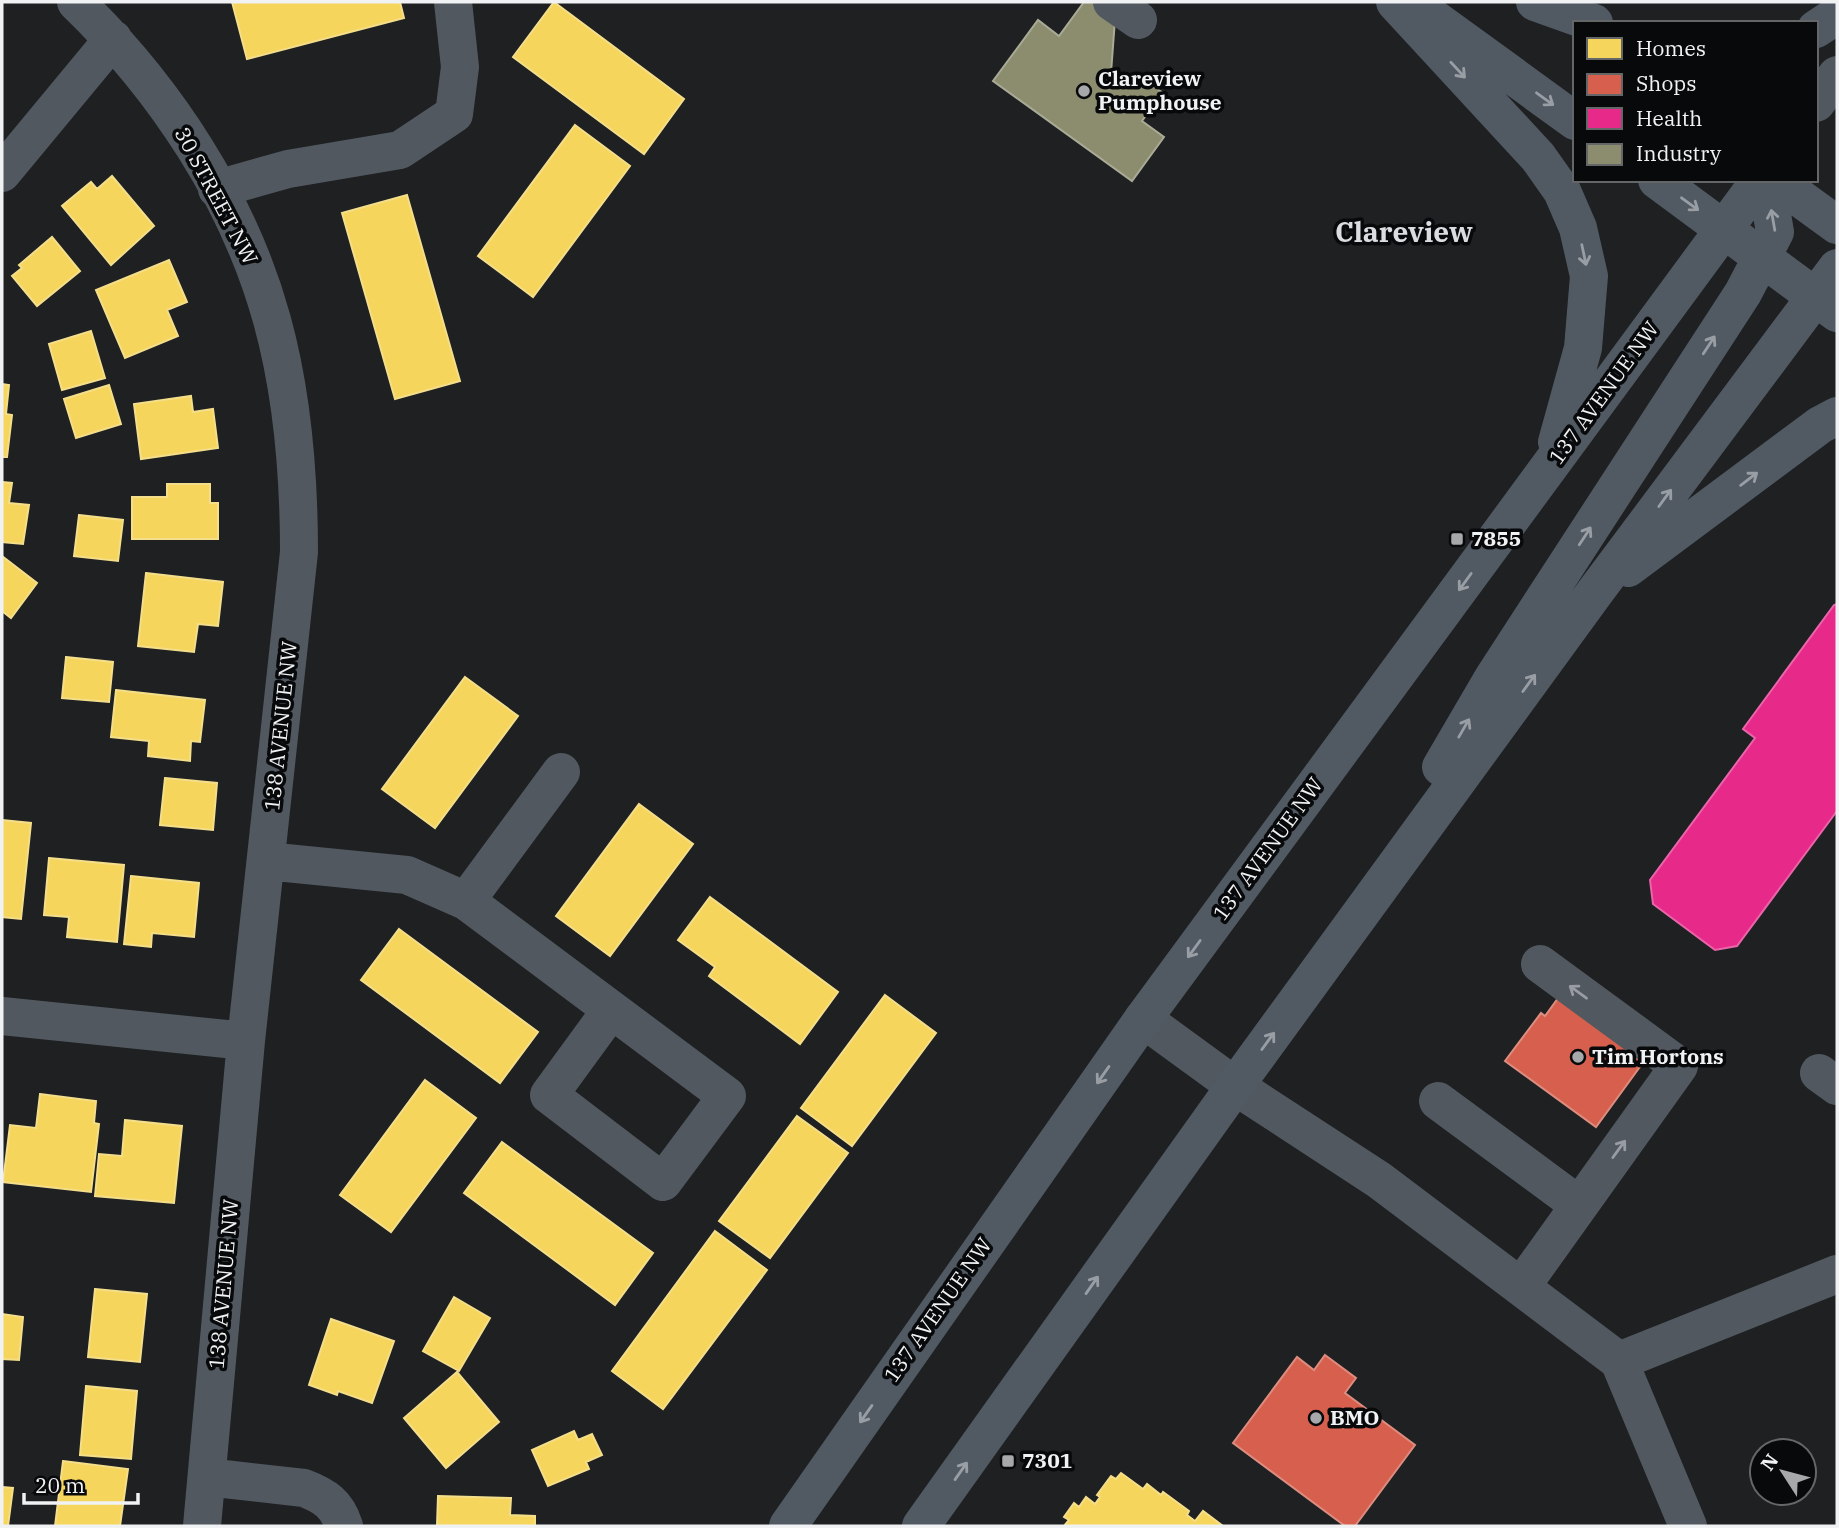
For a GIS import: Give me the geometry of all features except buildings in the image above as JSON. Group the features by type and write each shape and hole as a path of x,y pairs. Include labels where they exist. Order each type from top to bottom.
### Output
{"main road":[{"path":"1395,2 1538,157 1562,191 1578,228 1589,276 1583,348 1549,468"},
{"path":"1410,2 1573,120"},
{"path":"1530,2 1573,33"},
{"path":"1535,2 1588,21"},
{"path":"1818,28 1837,15"},
{"path":"921,1526 1234,1086 1595,592 1830,292 1764,257 1660,182"},
{"name":"137 AVENUE NW","path":"799,1522 1143,1019 1758,182"},
{"path":"1330,956 1493,678 1764,257 1775,232 1766,182"},
{"path":"1778,182 1837,225"},
{"path":"1595,592 1821,425 1837,416"}],"street":[{"name":"30 STREET NW","path":"76,2 113,39 154,89 187,135 217,190 255,270 272,321 290,411"},
{"path":"217,190 288,169 400,150 454,114 460,67 453,2"},
{"path":"2,173 113,39"},
{"path":"1818,100 1837,75"},
{"name":"138 AVENUE NW","path":"202,1526 246,1041 299,552 299,484 290,411"},
{"path":"466,901 561,772"},
{"path":"266,861 407,875 466,901 727,1096 663,1182 549,1095 611,1010"},
{"path":"1521,1287 1679,1066 1540,964"},
{"path":"2,1016 246,1041"},
{"path":"1143,1019 1234,1086 1379,1180 1619,1361 1688,1526"},
{"path":"1438,1101 1579,1205"},
{"path":"1619,1361 1837,1274"},
{"path":"207,1477 304,1488 319,1493 339,1512 344,1526"}],"place":[{"name":"Clareview Pumphouse","path":"1084,91"},
{"name":"7855","path":"1457,539"},
{"name":"Tim Hortons","path":"1578,1057"},
{"name":"BMO","path":"1316,1418"},
{"name":"7301","path":"1008,1461"}],"district":[{"name":"Clareview","path":"1404,232"}]}
